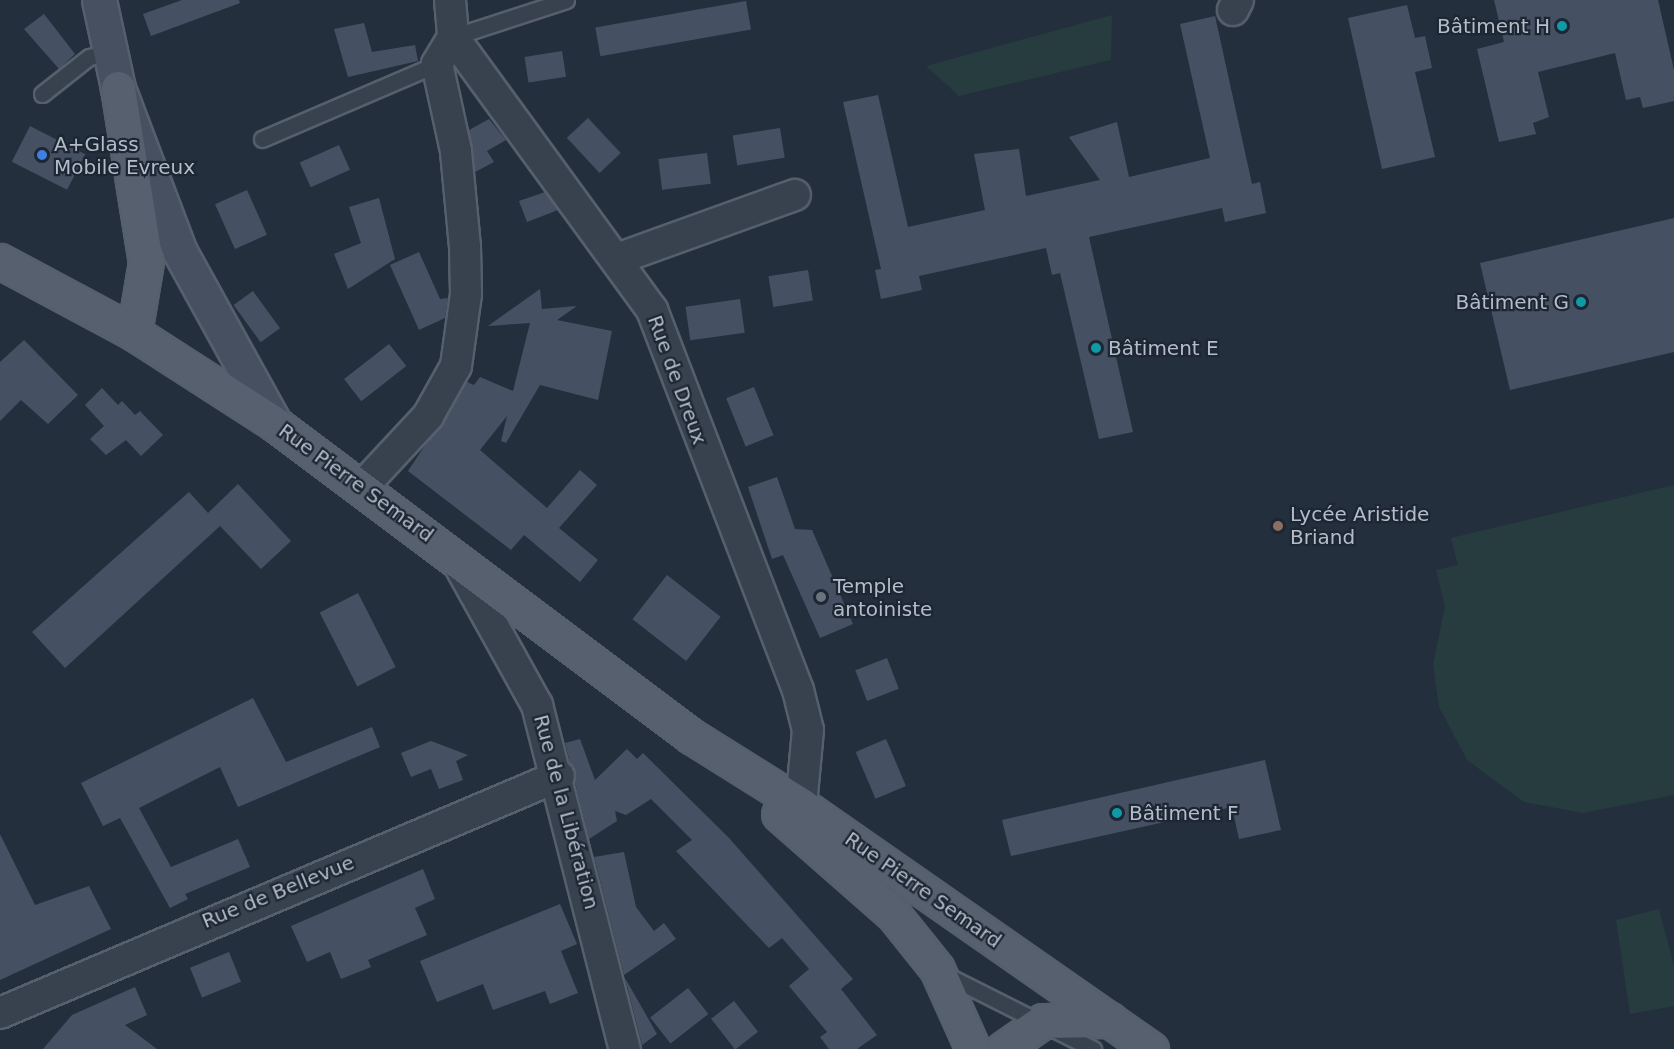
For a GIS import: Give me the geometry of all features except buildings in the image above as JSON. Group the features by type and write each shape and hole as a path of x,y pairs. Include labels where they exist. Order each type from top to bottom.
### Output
{"main road":[{"path":"99,0 118,88 146,262 134,333"},
{"path":"118,88 180,252 275,424"},
{"name":"Rue Pierre Semard","path":"0,261 134,333 275,424 363,486 691,736 855,878 937,969 973,1049"},
{"name":"Rue Pierre Semard","path":"691,736 801,805 1151,1049"},
{"path":"1003,1049 1043,1022 1110,1020"}],"street":[{"path":"363,486 444,394 462,331 466,294 460,194 437,64 453,37 450,0"},
{"name":"Rue de Dreux","path":"453,37 652,310 798,690 808,729 801,805"},
{"path":"616,259 795,195"},
{"name":"Rue de la Libération","path":"454,557 537,705 559,776 625,1049"},
{"name":"Rue de Bellevue","path":"0,1012 559,776"}],"lane":[{"path":"453,37 566,0"},
{"path":"42,94 89,57 111,52"},
{"path":"262,139 437,64"},
{"path":"937,969 990,1001 1043,1022 1093,1049"}],"green space":[{"path":"1112,15 1111,60 959,96 926,66"},
{"path":"1674,485 1674,795 1583,813 1524,802 1467,760 1439,707 1433,665 1445,606 1436,570 1458,565 1451,538"},
{"path":"1659,909 1674,966 1674,1006 1630,1014 1616,920"}],"place":[{"name":"Bâtiment H","path":"1562,26"},
{"name":"A+Glass Mobile Evreux","path":"42,155"},
{"name":"Bâtiment G","path":"1581,302"},
{"name":"Bâtiment E","path":"1096,348"},
{"name":"Lycée Aristide Briand","path":"1278,526"},
{"name":"Temple antoiniste","path":"821,597"},
{"name":"Bâtiment F","path":"1117,813"}]}
